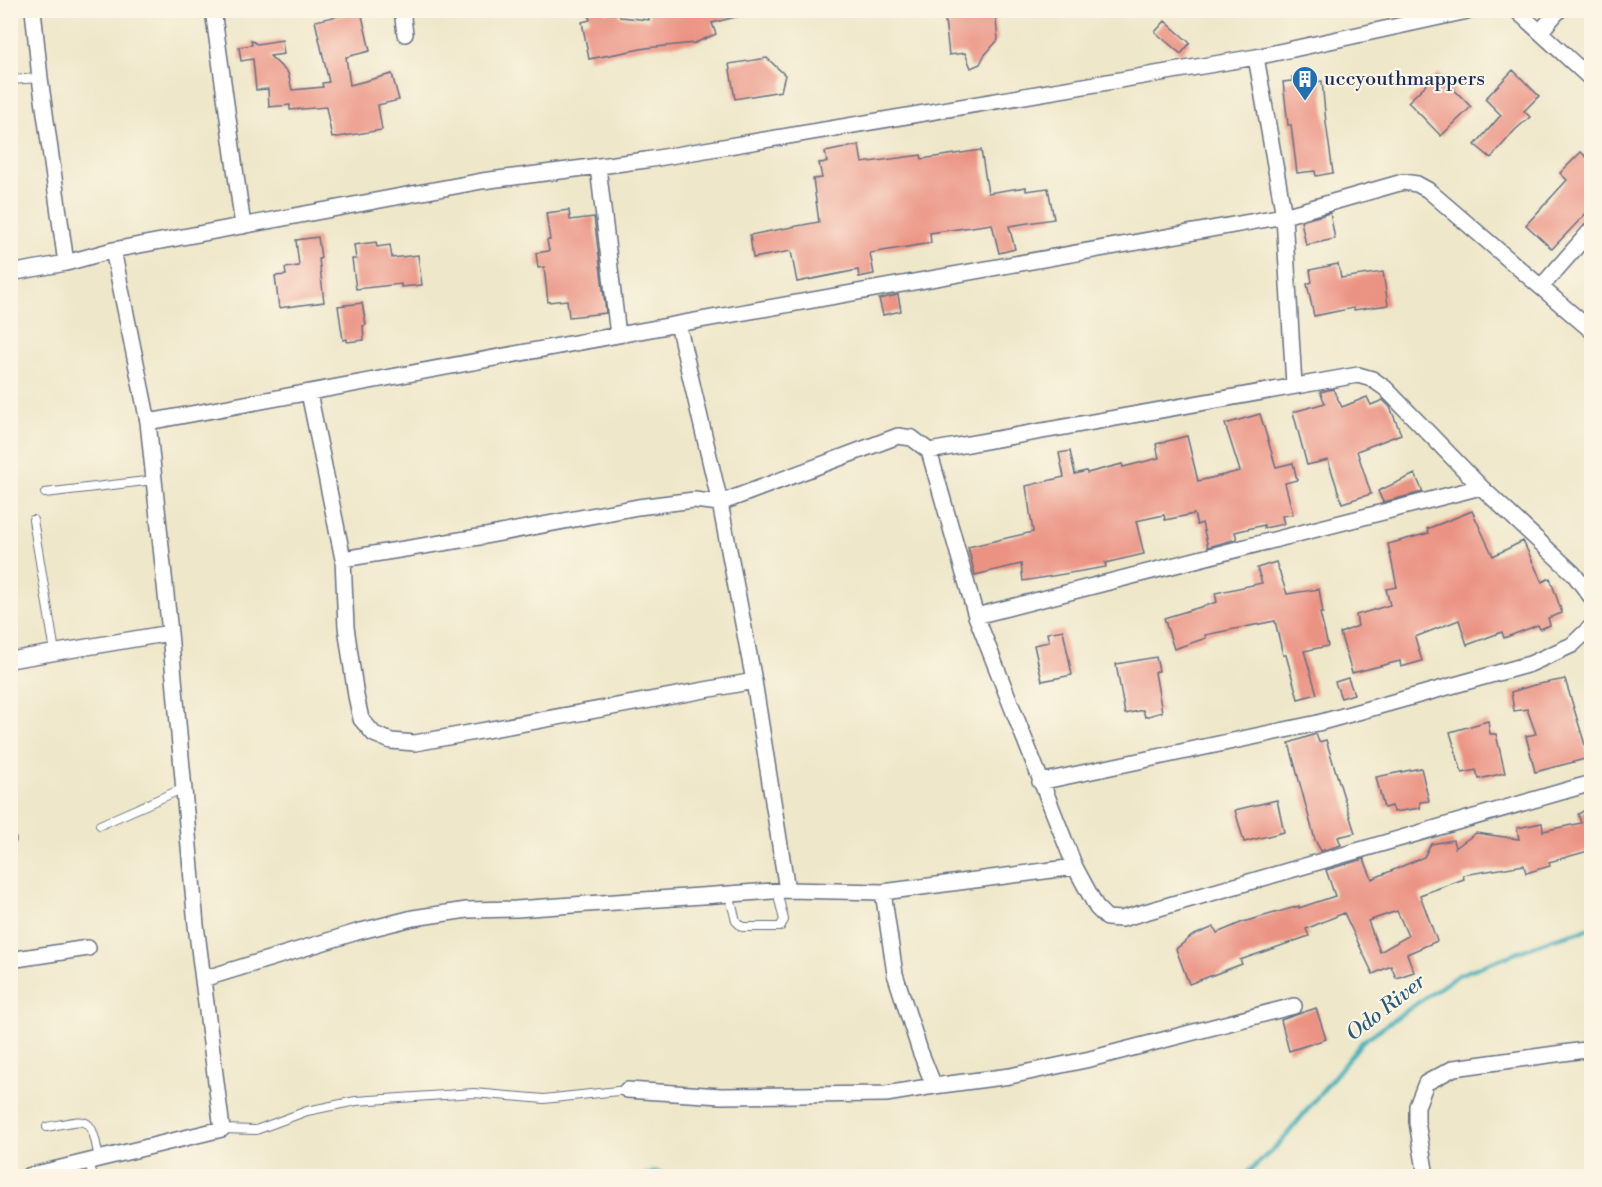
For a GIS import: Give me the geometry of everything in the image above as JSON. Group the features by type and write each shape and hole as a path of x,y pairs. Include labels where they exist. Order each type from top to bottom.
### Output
{"street":[{"path":"33,10 40,78 66,262"},
{"path":"213,10 243,226"},
{"path":"402,10 405,34"},
{"path":"10,273 113,250 482,181 598,167 1256,57 1472,10"},
{"path":"1516,10 1592,80"},
{"path":"1540,32 1559,10"},
{"path":"1256,57 1284,216 1294,385"},
{"path":"598,167 618,335"},
{"path":"148,422 678,324 1284,216 1403,182 1417,184 1428,190 1592,331"},
{"path":"1541,287 1592,229"},
{"path":"31,1176 94,1166 222,1129 196,925 170,633 148,422 113,250"},
{"path":"678,324 720,503 754,681 782,890"},
{"path":"929,451 1358,375 1372,379 1385,388 1481,487 1573,573 1592,598"},
{"path":"309,393 343,559 346,627 356,696 361,719 374,734 391,741 415,743 754,681"},
{"path":"343,559 649,506 694,500 720,503 898,436 912,438 929,451 976,616 1040,782 1075,867 1097,908 1107,918 1121,919 1592,783"},
{"path":"976,616 1481,487"},
{"path":"1040,782 1318,723 1530,664 1572,645 1592,626"},
{"path":"10,660 170,633"},
{"path":"203,979 357,932 413,918 467,910 782,890 883,892 1075,867"},
{"path":"883,892 895,974 934,1086"},
{"path":"10,960 88,948"},
{"path":"627,1090 721,1096 886,1094 1010,1076 1090,1059 1294,1006"},
{"path":"1426,1176 1417,1122 1417,1106 1426,1083 1454,1068 1592,1049"}],"lane":[{"path":"10,80 40,78"},
{"path":"45,493 154,480"},
{"path":"33,520 56,652"},
{"path":"100,825 184,788"},
{"path":"729,894 736,921 742,927 780,927 784,920 782,890"},
{"path":"222,1129 256,1130 308,1112 356,1101 474,1093 544,1099 627,1090"},
{"path":"47,1127 75,1121 85,1122 94,1130 94,1166"}],"building":[{"path":"588,10 606,10 606,13 619,11 620,17 649,20 648,10 742,10 743,15 712,23 716,34 695,43 646,48 589,59 582,22 590,20"},
{"path":"995,10 998,40 980,64 971,68 965,53 949,55 944,11"},
{"path":"361,11 370,51 346,57 350,85 392,74 399,100 378,105 382,130 332,138 326,107 290,110 290,105 269,107 268,89 256,90 253,59 241,61 239,47 252,45 251,40 257,44 282,40 284,54 270,56 288,73 292,90 323,87 322,83 329,82 315,21"},
{"path":"1165,21 1190,43 1181,54 1155,32"},
{"path":"767,58 785,75 781,91 735,99 729,64"},
{"path":"1513,70 1539,96 1524,111 1530,117 1515,130 1491,158 1475,145 1501,115 1485,99"},
{"path":"1438,73 1471,107 1441,136 1408,102"},
{"path":"1311,74 1312,82 1322,81 1333,173 1316,176 1315,171 1297,173 1283,82 1292,81 1292,77"},
{"path":"859,145 862,163 921,155 922,159 981,150 988,193 1026,187 1026,191 1048,188 1054,219 1009,226 1015,249 999,253 992,224 930,233 931,243 870,253 874,274 859,277 858,270 797,282 791,251 753,258 750,235 819,222 813,179 822,178 819,163 827,162 825,152"},
{"path":"1581,152 1592,162 1592,207 1552,249 1526,225 1567,180 1560,173"},
{"path":"569,210 570,220 594,217 606,313 569,317 567,300 548,302 544,267 538,268 536,253 549,251 547,240 550,240 546,213"},
{"path":"1330,213 1335,239 1306,245 1301,221"},
{"path":"318,237 324,302 279,308 275,276 286,275 285,268 299,266 296,240"},
{"path":"376,242 377,247 390,245 392,258 418,255 422,285 401,287 401,284 356,289 352,259 356,259 354,245"},
{"path":"1338,264 1341,278 1383,272 1388,305 1354,310 1353,308 1314,316 1307,284 1312,282 1310,270"},
{"path":"898,295 901,311 883,315 879,299"},
{"path":"362,303 366,325 363,326 364,340 347,342 347,339 343,340 338,306"},
{"path":"1333,389 1342,407 1367,397 1371,405 1383,400 1390,407 1401,434 1357,451 1371,494 1342,503 1328,460 1307,465 1293,412 1325,403 1320,392"},
{"path":"1260,414 1276,467 1293,463 1297,480 1285,483 1293,514 1282,516 1284,524 1264,528 1264,525 1235,532 1237,539 1208,547 1202,523 1197,525 1194,514 1165,520 1164,515 1136,521 1144,554 1105,563 1106,567 1023,581 1021,564 975,575 968,547 1033,532 1026,486 1064,477 1059,453 1070,451 1075,474 1086,471 1087,473 1159,458 1156,444 1187,436 1198,481 1240,471 1225,424"},
{"path":"1415,474 1423,492 1383,502 1378,491"},
{"path":"1472,511 1493,556 1523,541 1542,582 1550,578 1562,613 1548,618 1550,625 1540,629 1538,625 1504,638 1502,632 1467,645 1459,620 1415,637 1422,661 1401,667 1400,661 1352,673 1340,633 1358,626 1356,615 1390,605 1386,589 1397,587 1388,544 1429,533 1427,529"},
{"path":"1276,562 1287,594 1319,589 1323,613 1320,613 1328,646 1304,651 1317,694 1298,699 1286,655 1283,655 1275,621 1205,635 1206,638 1174,649 1164,618 1217,602 1215,593 1262,583 1257,568"},
{"path":"1063,630 1072,675 1042,681 1034,645 1049,642 1047,633"},
{"path":"1156,657 1159,671 1155,672 1162,712 1145,717 1143,710 1125,714 1116,664"},
{"path":"1348,678 1354,694 1341,698 1335,682"},
{"path":"1565,679 1589,758 1535,772 1526,736 1536,734 1527,709 1514,711 1511,692"},
{"path":"1488,721 1490,734 1496,734 1505,773 1479,779 1476,770 1462,773 1450,732"},
{"path":"1316,734 1319,742 1326,740 1355,833 1338,837 1341,845 1321,851 1315,840 1289,743"},
{"path":"1421,768 1429,801 1420,802 1420,808 1394,812 1392,806 1384,808 1376,777"},
{"path":"1277,800 1284,832 1244,842 1235,810"},
{"path":"1592,806 1592,850 1549,862 1550,866 1526,873 1524,865 1463,875 1464,879 1420,895 1437,941 1407,954 1414,972 1396,978 1391,966 1373,974 1344,913 1306,929 1309,936 1240,960 1242,964 1189,984 1176,949 1192,936 1214,927 1217,933 1243,922 1335,896 1326,870 1364,859 1372,879 1424,857 1431,844 1453,840 1455,848 1476,833 1519,839 1517,828 1542,823 1543,831 1581,823 1578,814","holes":["1397,911 1408,936 1380,952 1368,921"]},
{"path":"1316,1008 1326,1039 1289,1051 1281,1020"}],"waterway":[{"name":"Odo River","path":"1244,1176 1281,1142 1363,1041 1458,975 1553,939 1592,928"},
{"name":"Odo River","path":"643,1176 656,1172 675,1176"}],"place":[{"name":"uccyouthmappers","path":"1305,102"}]}
